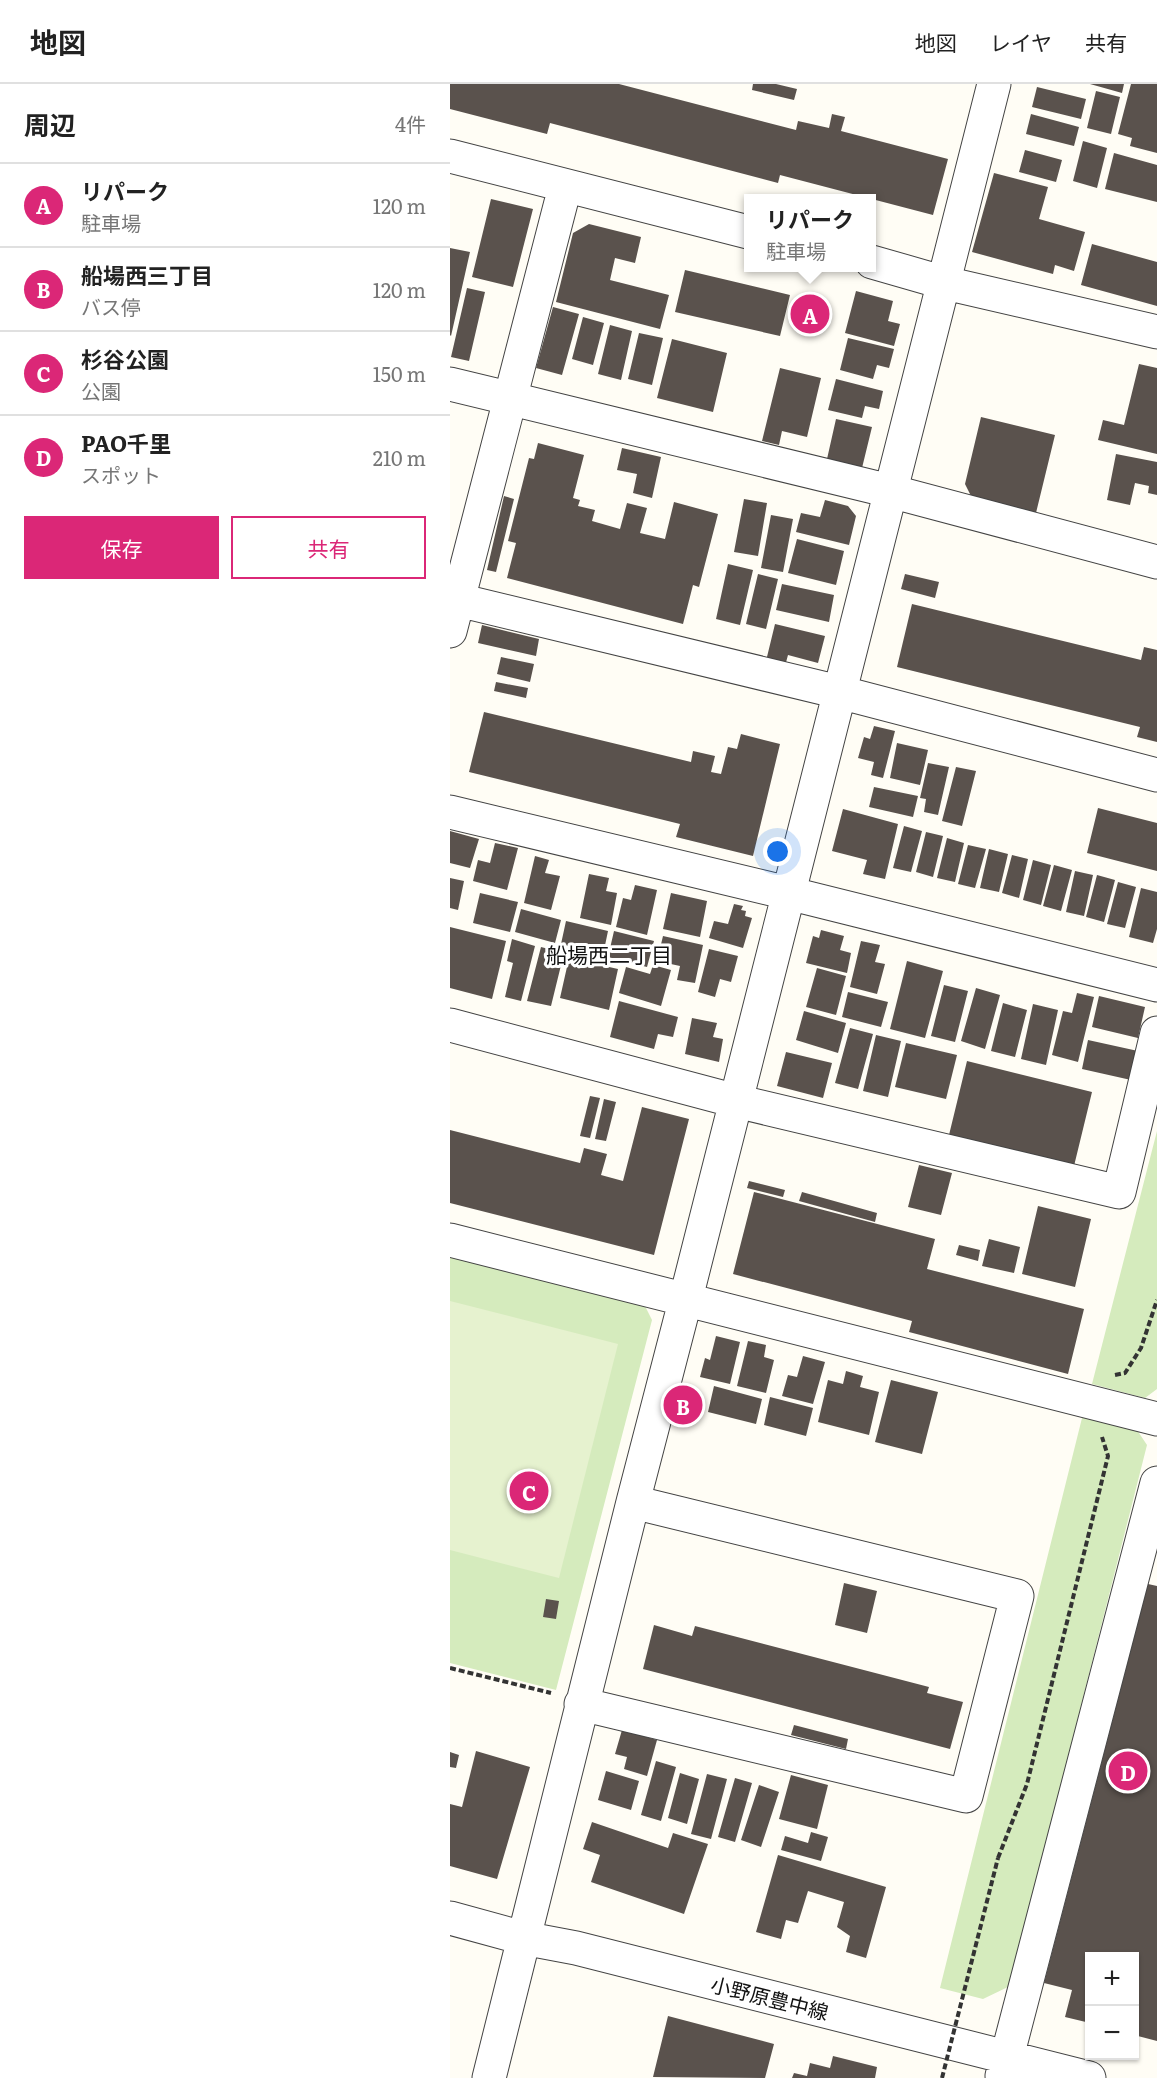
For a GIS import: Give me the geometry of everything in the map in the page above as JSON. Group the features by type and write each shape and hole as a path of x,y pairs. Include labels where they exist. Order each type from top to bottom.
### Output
{"street":[{"path":"489,2078 523,1938 572,1700 633,1502 994,84"},
{"path":"450,156 744,231"},
{"path":"450,631 454,599 565,187"},
{"path":"876,263 945,283 1157,332"},
{"path":"450,384 890,491 1157,562"},
{"path":"454,599 839,692 1157,775"},
{"path":"450,812 1157,985"},
{"path":"450,1025 736,1101 1119,1192 1157,1033"},
{"path":"450,1240 1157,1419"},
{"path":"1005,2067 1157,1483"},
{"path":"572,1700 966,1796 1017,1596 633,1502"},
{"name":"小野原豊中線","path":"450,1918 523,1938 576,1948 1005,2067 1089,2078"}],"path":[{"path":"1108,1377 1125,1373 1141,1348 1157,1300"},
{"path":"942,2078 998,1858 1027,1784 1106,1467 1108,1455 1101,1435"},
{"path":"450,1668 572,1700"}],"green space":[{"path":"1157,1131 1157,1389 1145,1398 1092,1384"},
{"path":"450,1253 643,1302 652,1320 556,1690 450,1663"},
{"path":"450,1301 618,1344 559,1578 450,1550"},
{"path":"1083,1414 1135,1427 1147,1445 1010,1986 983,1999 940,1988"}],"building":[{"path":"450,84 619,84 796,130 798,121 829,128 832,114 845,117 841,131 948,159 933,215 876,200 876,194 853,194 780,175 778,183 550,123 547,134 450,109"},
{"path":"753,84 776,84 797,89 794,100 752,90"},
{"path":"1090,84 1124,84 1122,93"},
{"path":"1131,84 1157,84 1157,153 1130,146 1132,138 1118,134"},
{"path":"1037,87 1086,99 1081,119 1032,107"},
{"path":"1096,91 1120,97 1111,134 1087,128"},
{"path":"1031,114 1079,127 1074,146 1026,134"},
{"path":"1083,141 1107,148 1097,188 1073,181"},
{"path":"1025,150 1062,160 1056,182 1019,172"},
{"path":"1114,153 1157,165 1157,202 1105,189"},
{"path":"994,173 1048,187 1039,219 1085,232 1074,271 1055,265 1053,274 972,252"},
{"path":"491,199 533,209 513,287 472,277"},
{"path":"589,224 641,237 635,263 615,258 610,280 669,295 660,329 556,302 573,233"},
{"path":"1092,244 1157,262 1157,306 1081,285"},
{"path":"450,248 470,252 451,336 450,335"},
{"path":"685,270 790,295 780,336 675,312"},
{"path":"467,288 485,292 469,361 451,357"},
{"path":"856,291 893,301 888,321 900,324 894,346 845,333"},
{"path":"553,307 579,314 562,375 536,368"},
{"path":"583,317 604,323 593,365 572,359"},
{"path":"610,325 632,331 621,380 598,374"},
{"path":"639,333 663,338 652,385 628,379"},
{"path":"848,338 894,349 889,368 877,365 873,379 840,370"},
{"path":"672,339 727,353 713,412 657,398"},
{"path":"1139,364 1157,368 1157,454 1098,440 1103,420 1124,425"},
{"path":"780,368 821,378 807,437 782,431 779,445 762,441"},
{"path":"836,379 883,391 879,409 865,406 862,418 828,410"},
{"path":"981,417 1055,435 1035,517 974,502 965,484"},
{"path":"836,419 872,427 862,468 827,459"},
{"path":"538,443 584,455 573,498 580,500 578,506 595,510 592,521 620,529 627,503 647,508 640,533 665,539 674,502 718,514 699,587 693,585 683,624 507,578 516,543 508,541 529,458 534,459"},
{"path":"622,448 661,457 652,498 633,493 637,474 617,470"},
{"path":"1116,454 1157,462 1157,495 1148,493 1149,486 1135,483 1130,505 1107,500"},
{"path":"504,496 514,499 496,572 487,570"},
{"path":"744,499 767,503 758,556 734,552"},
{"path":"825,500 848,506 856,516 849,545 796,532 801,513 820,517"},
{"path":"771,515 793,519 783,572 761,568"},
{"path":"797,539 844,551 836,585 788,573"},
{"path":"728,564 753,570 740,625 716,619"},
{"path":"758,574 778,579 766,629 746,624"},
{"path":"905,574 939,582 935,598 901,589"},
{"path":"782,584 834,595 829,622 776,610"},
{"path":"912,604 1141,660 1144,647 1157,650 1157,742 1137,737 1140,727 897,667"},
{"path":"775,624 825,636 818,663 788,655 785,666 766,661"},
{"path":"482,625 539,639 536,656 478,643"},
{"path":"501,657 534,664 530,682 497,674"},
{"path":"496,682 528,688 526,698 494,691"},
{"path":"484,712 691,762 693,751 715,756 711,772 721,774 728,747 737,749 741,734 780,744 753,856 676,837 680,824 469,772"},
{"path":"874,726 895,731 883,778 871,775 874,762 858,758 864,737 870,739"},
{"path":"897,743 928,750 920,785 890,778"},
{"path":"928,763 949,767 938,815 924,812 926,799 920,798"},
{"path":"956,767 976,771 962,826 942,821"},
{"path":"874,787 918,796 913,817 869,807"},
{"path":"1098,808 1157,823 1157,871 1087,853"},
{"path":"843,809 898,824 885,879 863,874 867,860 832,851"},
{"path":"904,826 922,831 911,872 893,868"},
{"path":"450,831 479,839 470,868 450,863"},
{"path":"926,832 943,836 933,877 916,872"},
{"path":"947,838 964,843 955,882 937,878"},
{"path":"495,843 518,848 507,890 473,881 478,860 490,863"},
{"path":"968,845 986,849 975,888 958,884"},
{"path":"989,849 1008,854 999,892 980,888"},
{"path":"1012,855 1028,859 1019,898 1002,893"},
{"path":"535,856 549,860 545,873 560,876 551,910 524,903"},
{"path":"1033,860 1051,865 1041,905 1023,900"},
{"path":"1054,865 1072,870 1061,911 1043,906"},
{"path":"1075,871 1093,875 1084,916 1066,912"},
{"path":"589,874 609,878 606,891 617,893 611,925 580,918"},
{"path":"1097,875 1115,880 1104,922 1086,917"},
{"path":"450,878 464,881 458,910 450,908"},
{"path":"1118,882 1136,887 1125,928 1107,924"},
{"path":"635,885 657,890 647,935 616,927 623,898 631,900"},
{"path":"1141,888 1157,892 1157,929 1153,943 1129,937"},
{"path":"480,893 518,902 510,932 473,923"},
{"path":"671,893 707,901 700,937 663,929"},
{"path":"734,904 743,906 741,910 746,911 745,916 752,918 743,948 709,938 714,921 728,924"},
{"path":"521,909 561,920 555,943 515,932"},
{"path":"566,921 608,931 603,955 561,944"},
{"path":"450,927 506,941 492,999 450,988"},
{"path":"821,930 844,936 840,950 851,953 847,973 806,963 813,936 819,938"},
{"path":"614,931 654,941 647,967 608,957"},
{"path":"663,936 703,945 695,983 677,980 680,966 657,961"},
{"path":"512,939 535,946 521,1001 505,997 513,963 507,961"},
{"path":"861,941 880,945 875,962 885,964 877,994 850,987"},
{"path":"541,947 564,953 551,1006 527,1001"},
{"path":"709,949 738,956 731,982 720,979 715,997 698,992"},
{"path":"569,958 618,969 609,1010 560,998"},
{"path":"907,961 943,971 925,1038 890,1029"},
{"path":"653,965 671,970 661,1006 619,993 626,967 650,974"},
{"path":"817,968 846,976 836,1015 806,1007"},
{"path":"944,985 968,991 955,1042 931,1036"},
{"path":"976,988 1000,995 985,1049 961,1041"},
{"path":"848,992 888,1002 881,1027 842,1017"},
{"path":"1077,993 1094,997 1078,1062 1052,1055 1063,1011 1072,1013"},
{"path":"1099,996 1145,1007 1138,1038 1092,1027"},
{"path":"619,1001 678,1017 673,1037 658,1034 654,1049 610,1037"},
{"path":"1003,1003 1027,1010 1015,1057 991,1051"},
{"path":"1033,1004 1058,1010 1046,1065 1021,1059"},
{"path":"804,1011 846,1023 838,1053 796,1040"},
{"path":"692,1018 717,1023 713,1037 723,1039 719,1062 685,1054"},
{"path":"850,1028 873,1034 858,1089 835,1083"},
{"path":"876,1035 901,1041 888,1097 863,1091"},
{"path":"1088,1040 1138,1051 1131,1080 1082,1069"},
{"path":"906,1043 957,1055 946,1099 895,1087"},
{"path":"786,1052 832,1063 823,1098 777,1086"},
{"path":"967,1061 1092,1092 1074,1166 949,1135"},
{"path":"590,1096 600,1098 590,1138 580,1136"},
{"path":"604,1099 616,1102 606,1141 595,1139"},
{"path":"642,1107 689,1119 654,1255 450,1203 450,1130 580,1163 584,1148 607,1154 601,1175 623,1181"},
{"path":"919,1165 952,1173 941,1215 908,1207"},
{"path":"749,1181 785,1190 783,1197 747,1188"},
{"path":"754,1192 935,1239 927,1269 1084,1309 1068,1374 909,1332 912,1321 733,1274"},
{"path":"802,1192 877,1213 875,1222 799,1201"},
{"path":"1038,1206 1091,1219 1075,1287 1022,1274"},
{"path":"989,1239 1020,1247 1014,1273 982,1266"},
{"path":"959,1245 980,1250 978,1261 956,1255"},
{"path":"716,1336 740,1342 730,1384 700,1377 705,1358 710,1360"},
{"path":"748,1341 766,1345 764,1357 774,1360 766,1393 737,1386"},
{"path":"803,1356 825,1362 813,1404 782,1396 788,1375 797,1377"},
{"path":"846,1371 863,1376 860,1387 879,1392 869,1435 818,1422 828,1380 843,1384"},
{"path":"891,1380 938,1392 922,1454 875,1442"},
{"path":"714,1386 762,1399 756,1424 708,1412"},
{"path":"770,1397 813,1408 806,1436 764,1425"},
{"path":"844,1583 877,1591 867,1633 835,1625"},
{"path":"1148,1584 1157,1586 1157,2041 1139,2036 1139,1952 1085,1952 1085,2022 1065,2017 1072,1990 1044,1983"},
{"path":"546,1599 559,1601 556,1619 543,1617"},
{"path":"654,1625 692,1636 695,1626 929,1687 927,1693 963,1702 950,1749 643,1669"},
{"path":"794,1725 848,1739 846,1749 791,1735"},
{"path":"622,1730 657,1740 647,1776 624,1769 627,1757 615,1754"},
{"path":"476,1751 530,1767 497,1879 450,1866 450,1804 462,1807"},
{"path":"450,1752 459,1755 456,1768 450,1767"},
{"path":"656,1761 676,1767 661,1821 641,1815"},
{"path":"606,1771 639,1781 631,1810 598,1800"},
{"path":"680,1773 699,1779 687,1824 668,1818"},
{"path":"707,1774 727,1779 711,1839 691,1834"},
{"path":"791,1775 828,1785 817,1829 779,1819"},
{"path":"735,1778 752,1783 735,1842 718,1837"},
{"path":"759,1785 779,1792 761,1847 741,1840"},
{"path":"592,1822 668,1848 673,1833 708,1844 684,1914 591,1882 600,1855 583,1849"},
{"path":"811,1832 828,1837 821,1861 781,1850 785,1836 808,1843"},
{"path":"778,1855 886,1887 866,1958 846,1952 850,1936 837,1927 844,1902 808,1891 798,1923 786,1920 781,1939 756,1932"},
{"path":"668,2016 774,2044 765,2078 653,2077"},
{"path":"833,2056 877,2067 875,2078 792,2078 794,2073 807,2076 810,2063 830,2068"}],"place":[{"name":"リパーク","path":"810,314"},
{"name":"船場西三丁目","path":"683,1405"},
{"name":"杉谷公園","path":"529,1491"},
{"name":"PAO千里","path":"1128,1771"}],"district":[{"name":"船場西二丁目","path":"609,953"}]}
